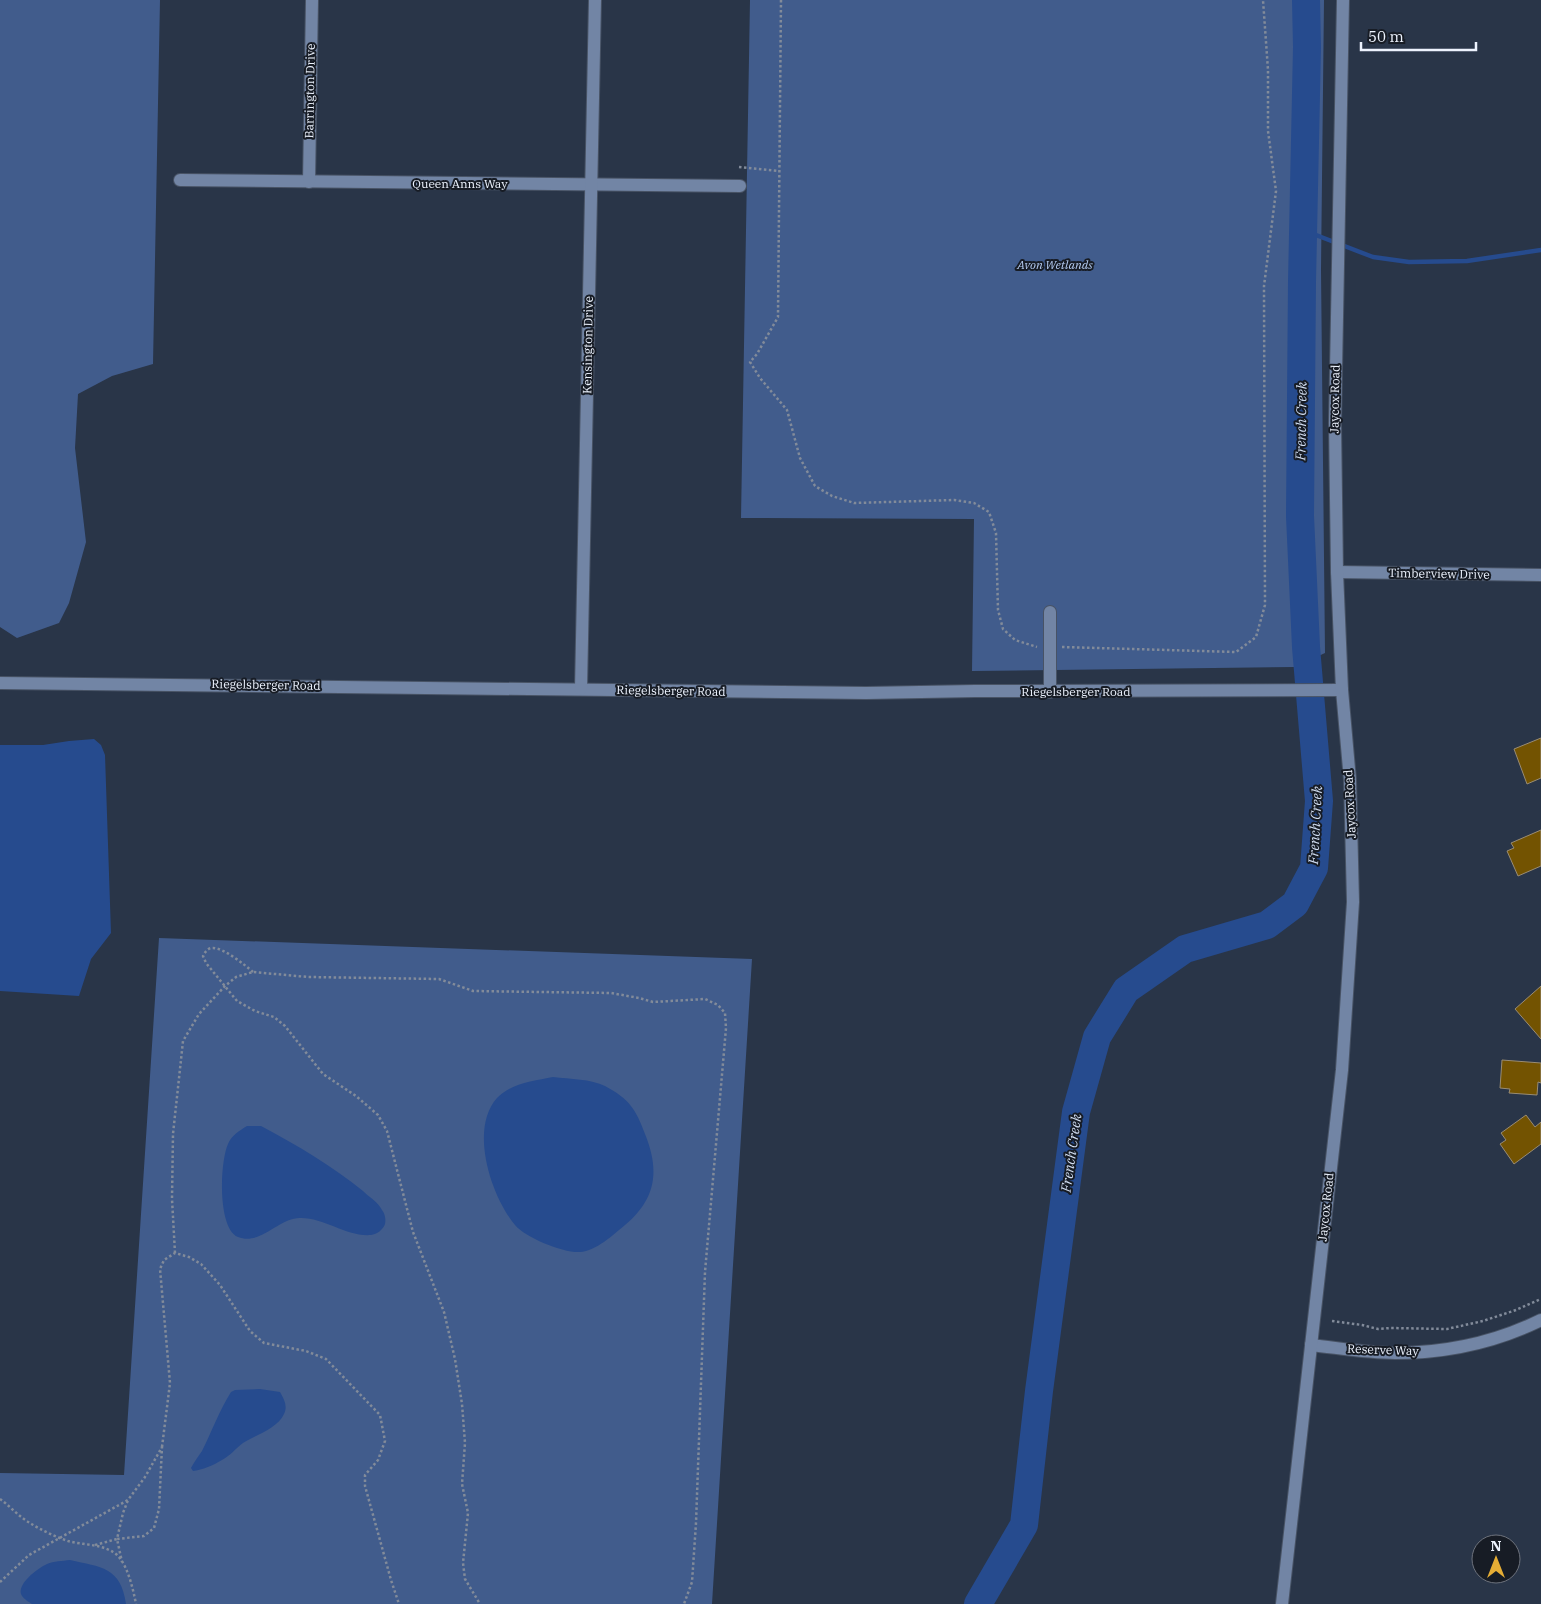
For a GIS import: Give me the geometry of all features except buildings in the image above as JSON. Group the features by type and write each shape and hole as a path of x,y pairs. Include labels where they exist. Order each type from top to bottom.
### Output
{"street":[{"name":"Barrington Drive","path":"309,182 312,0"},
{"name":"Kensington Drive","path":"581,689 595,0"},
{"name":"Jaycox Road","path":"1282,1604 1342,1070 1353,902 1350,780 1342,690 1337,572 1335,422 1343,0"},
{"name":"Queen Anns Way","path":"180,180 740,186"},
{"name":"Timberview Drive","path":"1337,572 1541,575"},
{"path":"1050,612 1050,692"},
{"name":"Riegelsberger Road","path":"0,682 866,693 1342,690"},
{"name":"Reserve Way","path":"1311,1345 1394,1353 1431,1351 1485,1341 1511,1333 1541,1320"}],"path":[{"path":"782,0 778,171 778,317 757,354 750,362 760,378 788,410 800,458 814,486 832,496 854,503 954,500 974,503 988,512 996,533 998,610 1003,629 1015,640 1036,646 1050,647 1236,652 1256,637 1265,606 1264,286 1276,191 1268,131 1268,70 1263,0"},
{"path":"739,167 778,171"},
{"path":"253,972 244,964 212,948 206,951 203,956 206,963 237,1001 255,1012 274,1017 285,1026 323,1074 373,1110 387,1131 413,1232 444,1312 455,1359 462,1404 465,1443 462,1484 468,1513 463,1563 465,1579 480,1604"},
{"path":"175,1253 172,1199 173,1134 183,1041 199,1014 224,986 236,977 253,972 308,977 439,979 473,991 611,994 654,1002 705,999 718,1004 724,1013 726,1028 705,1272 692,1582 684,1604"},
{"path":"94,1546 117,1539 144,1536 154,1528 159,1509 162,1447 170,1382 160,1269 164,1260 175,1253 189,1257 201,1264 220,1285 250,1331 264,1344 306,1351 326,1359 380,1415 385,1441 378,1460 365,1475 365,1486 399,1604"},
{"path":"1332,1321 1378,1329 1447,1329 1490,1319 1541,1299"},
{"path":"136,1604 131,1581 123,1563 117,1539 128,1500 145,1477 162,1447"},
{"path":"0,1498 29,1523 68,1541 94,1546 114,1553 123,1563"},
{"path":"0,1582 29,1555 128,1500"}],"green space":[{"path":"0,0 160,0 153,364 112,376 78,394 75,448 86,542 69,603 59,623 17,638 0,627"},
{"name":"Avon Wetlands","path":"750,0 1324,0 1321,270 1325,653 1295,667 972,671 974,519 741,518"},
{"path":"159,938 752,959 712,1604 0,1604 0,1473 124,1475"}],"shaded area":[{"path":"94,739 101,745 105,755 111,933 91,959 79,996 0,991 0,745 43,745"},
{"path":"553,1077 593,1082 605,1086 620,1095 635,1111 642,1125 653,1160 652,1184 649,1195 643,1205 610,1238 586,1251 573,1252 564,1250 536,1240 520,1230 506,1212 498,1197 486,1162 485,1127 489,1111 497,1098 516,1086"},
{"path":"247,1126 261,1126 314,1156 351,1182 380,1207 385,1218 383,1228 371,1235 362,1235 319,1221 301,1218 285,1222 254,1238 238,1237 231,1231 223,1208 223,1164 228,1144 236,1134"},
{"path":"260,1389 280,1392 286,1405 281,1419 272,1427 243,1443 215,1464 193,1471 191,1468 202,1451 231,1392 235,1390"},
{"path":"70,1560 100,1567 108,1571 120,1582 126,1604 32,1604 22,1596 21,1592 24,1582 38,1569 50,1563"}],"waterway":[{"name":"French Creek","path":"978,1604 1024,1525 1039,1391 1076,1112 1097,1037 1126,990 1185,949 1267,925 1295,904 1314,868 1319,801 1306,647 1300,516 1307,47 1306,0"},
{"path":"1303,230 1373,257 1409,262 1467,261 1541,250"}]}
